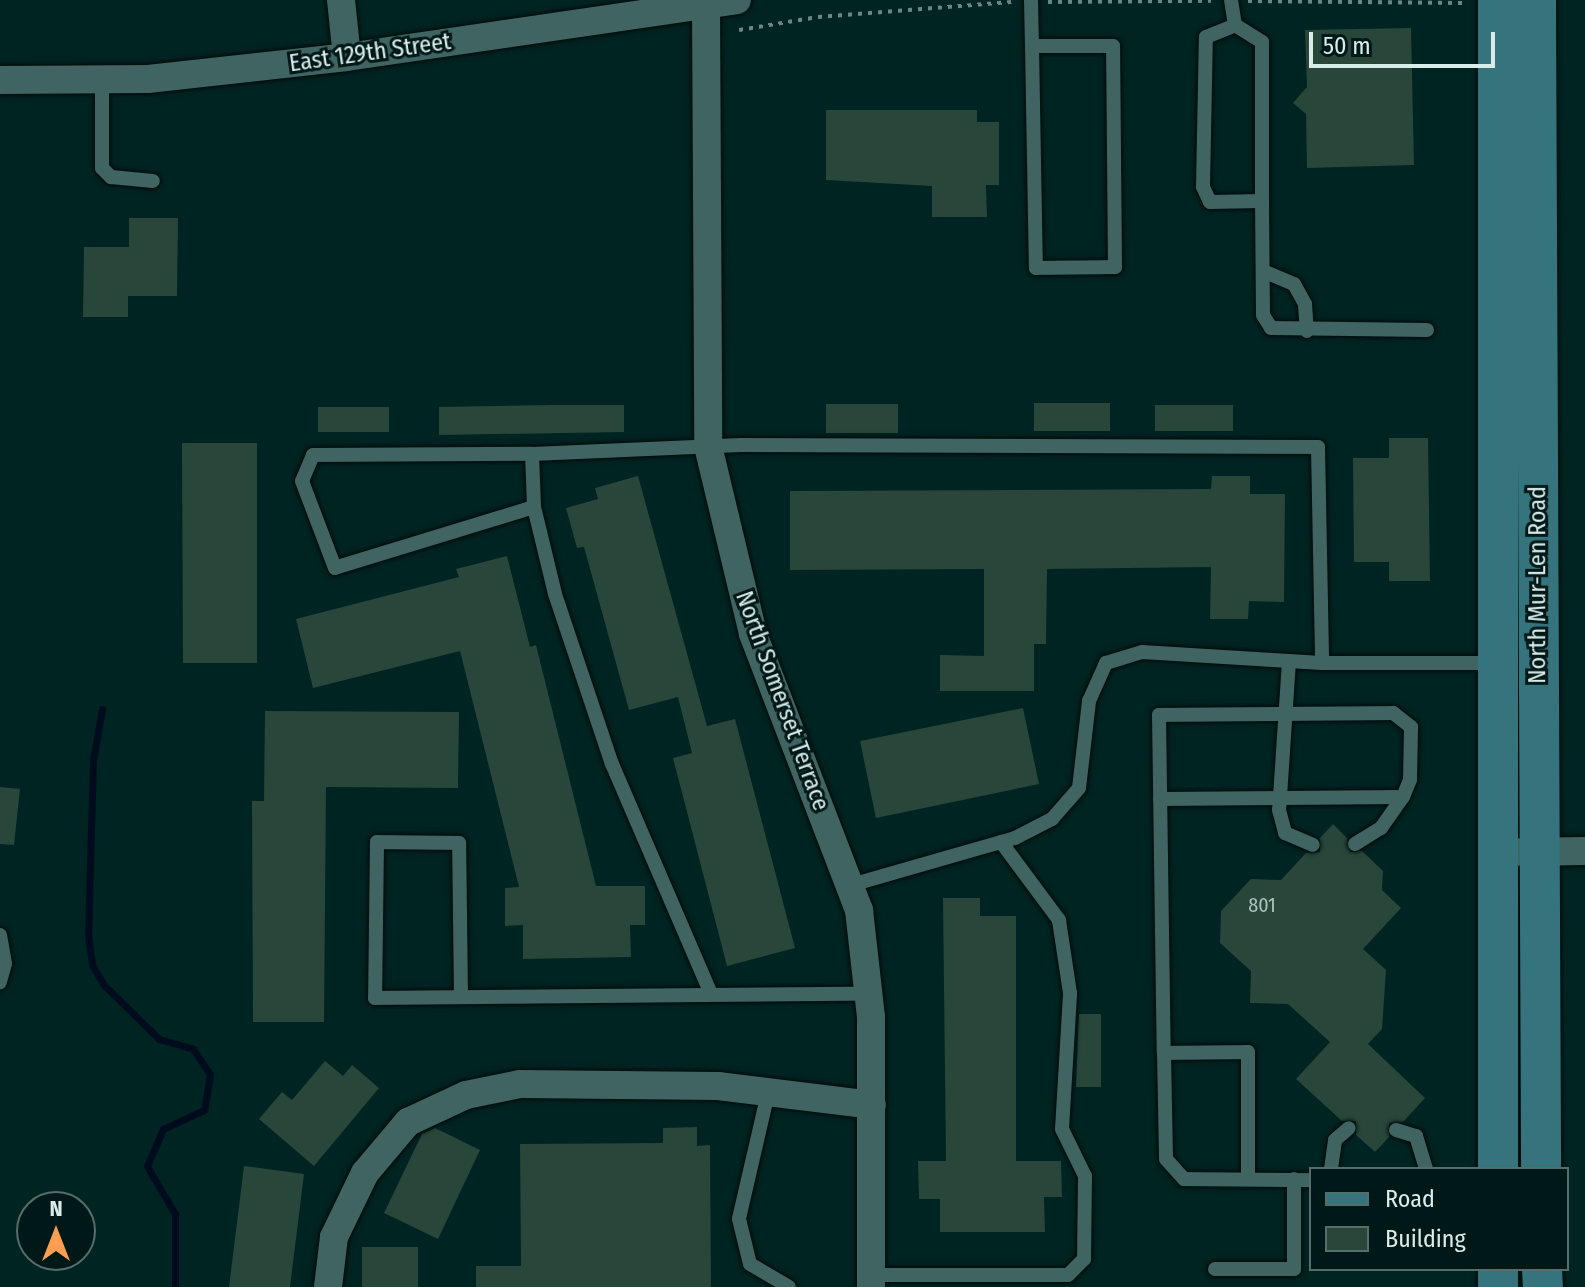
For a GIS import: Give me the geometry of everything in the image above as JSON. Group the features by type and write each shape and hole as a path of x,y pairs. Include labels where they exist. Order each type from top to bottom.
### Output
{"main road":[{"name":"North Mur-Len Road","path":"1498,1167 1519,852 1519,662 1536,0"},
{"name":"North Mur-Len Road","path":"1480,2 1519,662"},
{"name":"North Mur-Len Road","path":"1519,852 1541,1167"}],"street":[{"path":"341,0 347,57"},
{"name":"East 129th Street","path":"0,80 148,79 347,57 737,0"},
{"name":"North Somerset Terrace","path":"706,5 708,446 753,634 851,885 870,994 871,1281"},
{"path":"1519,852 1585,851"},
{"path":"328,1287 334,1237 365,1173 408,1122 466,1095 520,1084 718,1086 872,1105"}],"lane":[{"path":"1031,1 1036,268 1115,267 1113,46 1032,46"},
{"path":"1231,1 1235,25 1262,42 1263,315 1271,328 1307,331 1427,330"},
{"path":"1235,25 1206,37 1203,187 1210,202 1262,201"},
{"path":"102,79 102,168 111,177 153,181"},
{"path":"1263,271 1294,284 1305,304 1307,331"},
{"path":"534,507 335,568 302,481 313,455 532,454 708,446 1318,447 1322,663"},
{"path":"532,454 534,507 555,594 612,764 711,994"},
{"path":"851,885 1001,842 1052,819 1079,788 1089,701 1106,663 1142,652 1322,663 1519,662"},
{"path":"1289,661 1279,798 1285,833 1313,845"},
{"path":"1309,1180 1184,1179 1166,1159 1159,715 1393,713 1411,727 1410,780 1403,797 1381,828 1355,844"},
{"path":"1160,799 1403,797"},
{"path":"461,997 459,843 377,842 375,998 870,994"},
{"path":"871,1281 1068,1275 1084,1259 1085,1176 1062,1129 1070,993 1059,920 1001,842"},
{"path":"0,935 5,964 0,982"},
{"path":"1164,1053 1248,1052 1248,1179"},
{"path":"768,1093 739,1219 750,1264 789,1287"},
{"path":"1331,1167 1335,1140 1349,1128"},
{"path":"1396,1130 1416,1136 1425,1167"},
{"path":"1215,1269 1294,1269 1294,1179"}],"path":[{"path":"739,30 818,17 1031,1 1480,2"}],"building":[{"path":"1411,28 1414,165 1307,168 1306,114 1293,103 1307,87 1305,30"},
{"path":"826,110 977,110 977,122 999,122 999,185 986,185 987,217 932,217 932,186 826,180"},
{"path":"129,218 178,218 177,296 128,296 128,317 83,317 84,247 129,247"},
{"path":"1034,403 1110,403 1110,431 1034,431"},
{"path":"826,404 898,404 898,433 826,433"},
{"path":"624,405 624,432 439,435 439,407"},
{"path":"1155,405 1233,405 1233,431 1155,431"},
{"path":"318,407 389,407 389,432 318,432"},
{"path":"1389,438 1428,438 1430,581 1389,581 1389,562 1354,562 1353,458 1389,458"},
{"path":"182,443 257,443 257,663 183,663"},
{"path":"638,476 707,726 735,719 795,948 727,966 673,758 692,753 678,697 629,710 584,547 577,548 566,508 598,499 595,488"},
{"path":"1212,476 1250,476 1250,494 1285,494 1284,602 1249,601 1248,619 1210,619 1211,567 1047,569 1046,644 1034,644 1034,691 940,691 940,655 984,656 984,569 790,570 790,491 1211,489"},
{"path":"507,556 530,647 536,645 596,886 645,886 645,925 630,925 631,957 523,959 523,925 505,926 505,888 519,887 460,651 313,688 296,619 459,577 456,569"},
{"path":"1023,708 1039,784 876,818 860,741"},
{"path":"265,711 459,712 458,788 326,787 324,1022 253,1022 252,801 264,801"},
{"path":"0,787 20,789 14,845 0,844"},
{"path":"1333,824 1347,838 1350,852 1362,851 1383,871 1382,890 1401,908 1363,949 1386,970 1382,1029 1368,1044 1425,1098 1403,1122 1389,1123 1389,1137 1375,1152 1356,1135 1356,1121 1342,1121 1296,1079 1330,1042 1288,1004 1250,1003 1251,971 1220,943 1221,911 1251,879 1281,880 1306,853 1320,852 1320,838"},
{"path":"943,898 980,898 980,916 1016,916 1016,1161 1061,1161 1062,1197 1044,1197 1045,1232 940,1232 940,1199 919,1199 918,1161 946,1161"},
{"path":"1079,1014 1101,1014 1101,1087 1076,1087"},
{"path":"325,1061 343,1076 352,1065 379,1088 314,1166 259,1119 282,1092 292,1100"},
{"path":"697,1127 697,1146 710,1145 711,1287 476,1287 476,1266 521,1266 520,1144 663,1143 663,1128"},
{"path":"435,1128 480,1150 438,1239 384,1213 422,1134"},
{"path":"244,1166 304,1174 290,1287 229,1287"},
{"path":"362,1247 418,1247 418,1287 362,1287"}],"waterway":[{"path":"102,709 93,760 88,935 92,965 104,985 159,1039 193,1049 210,1074 204,1110 163,1129 147,1166 175,1214 175,1287"}]}
